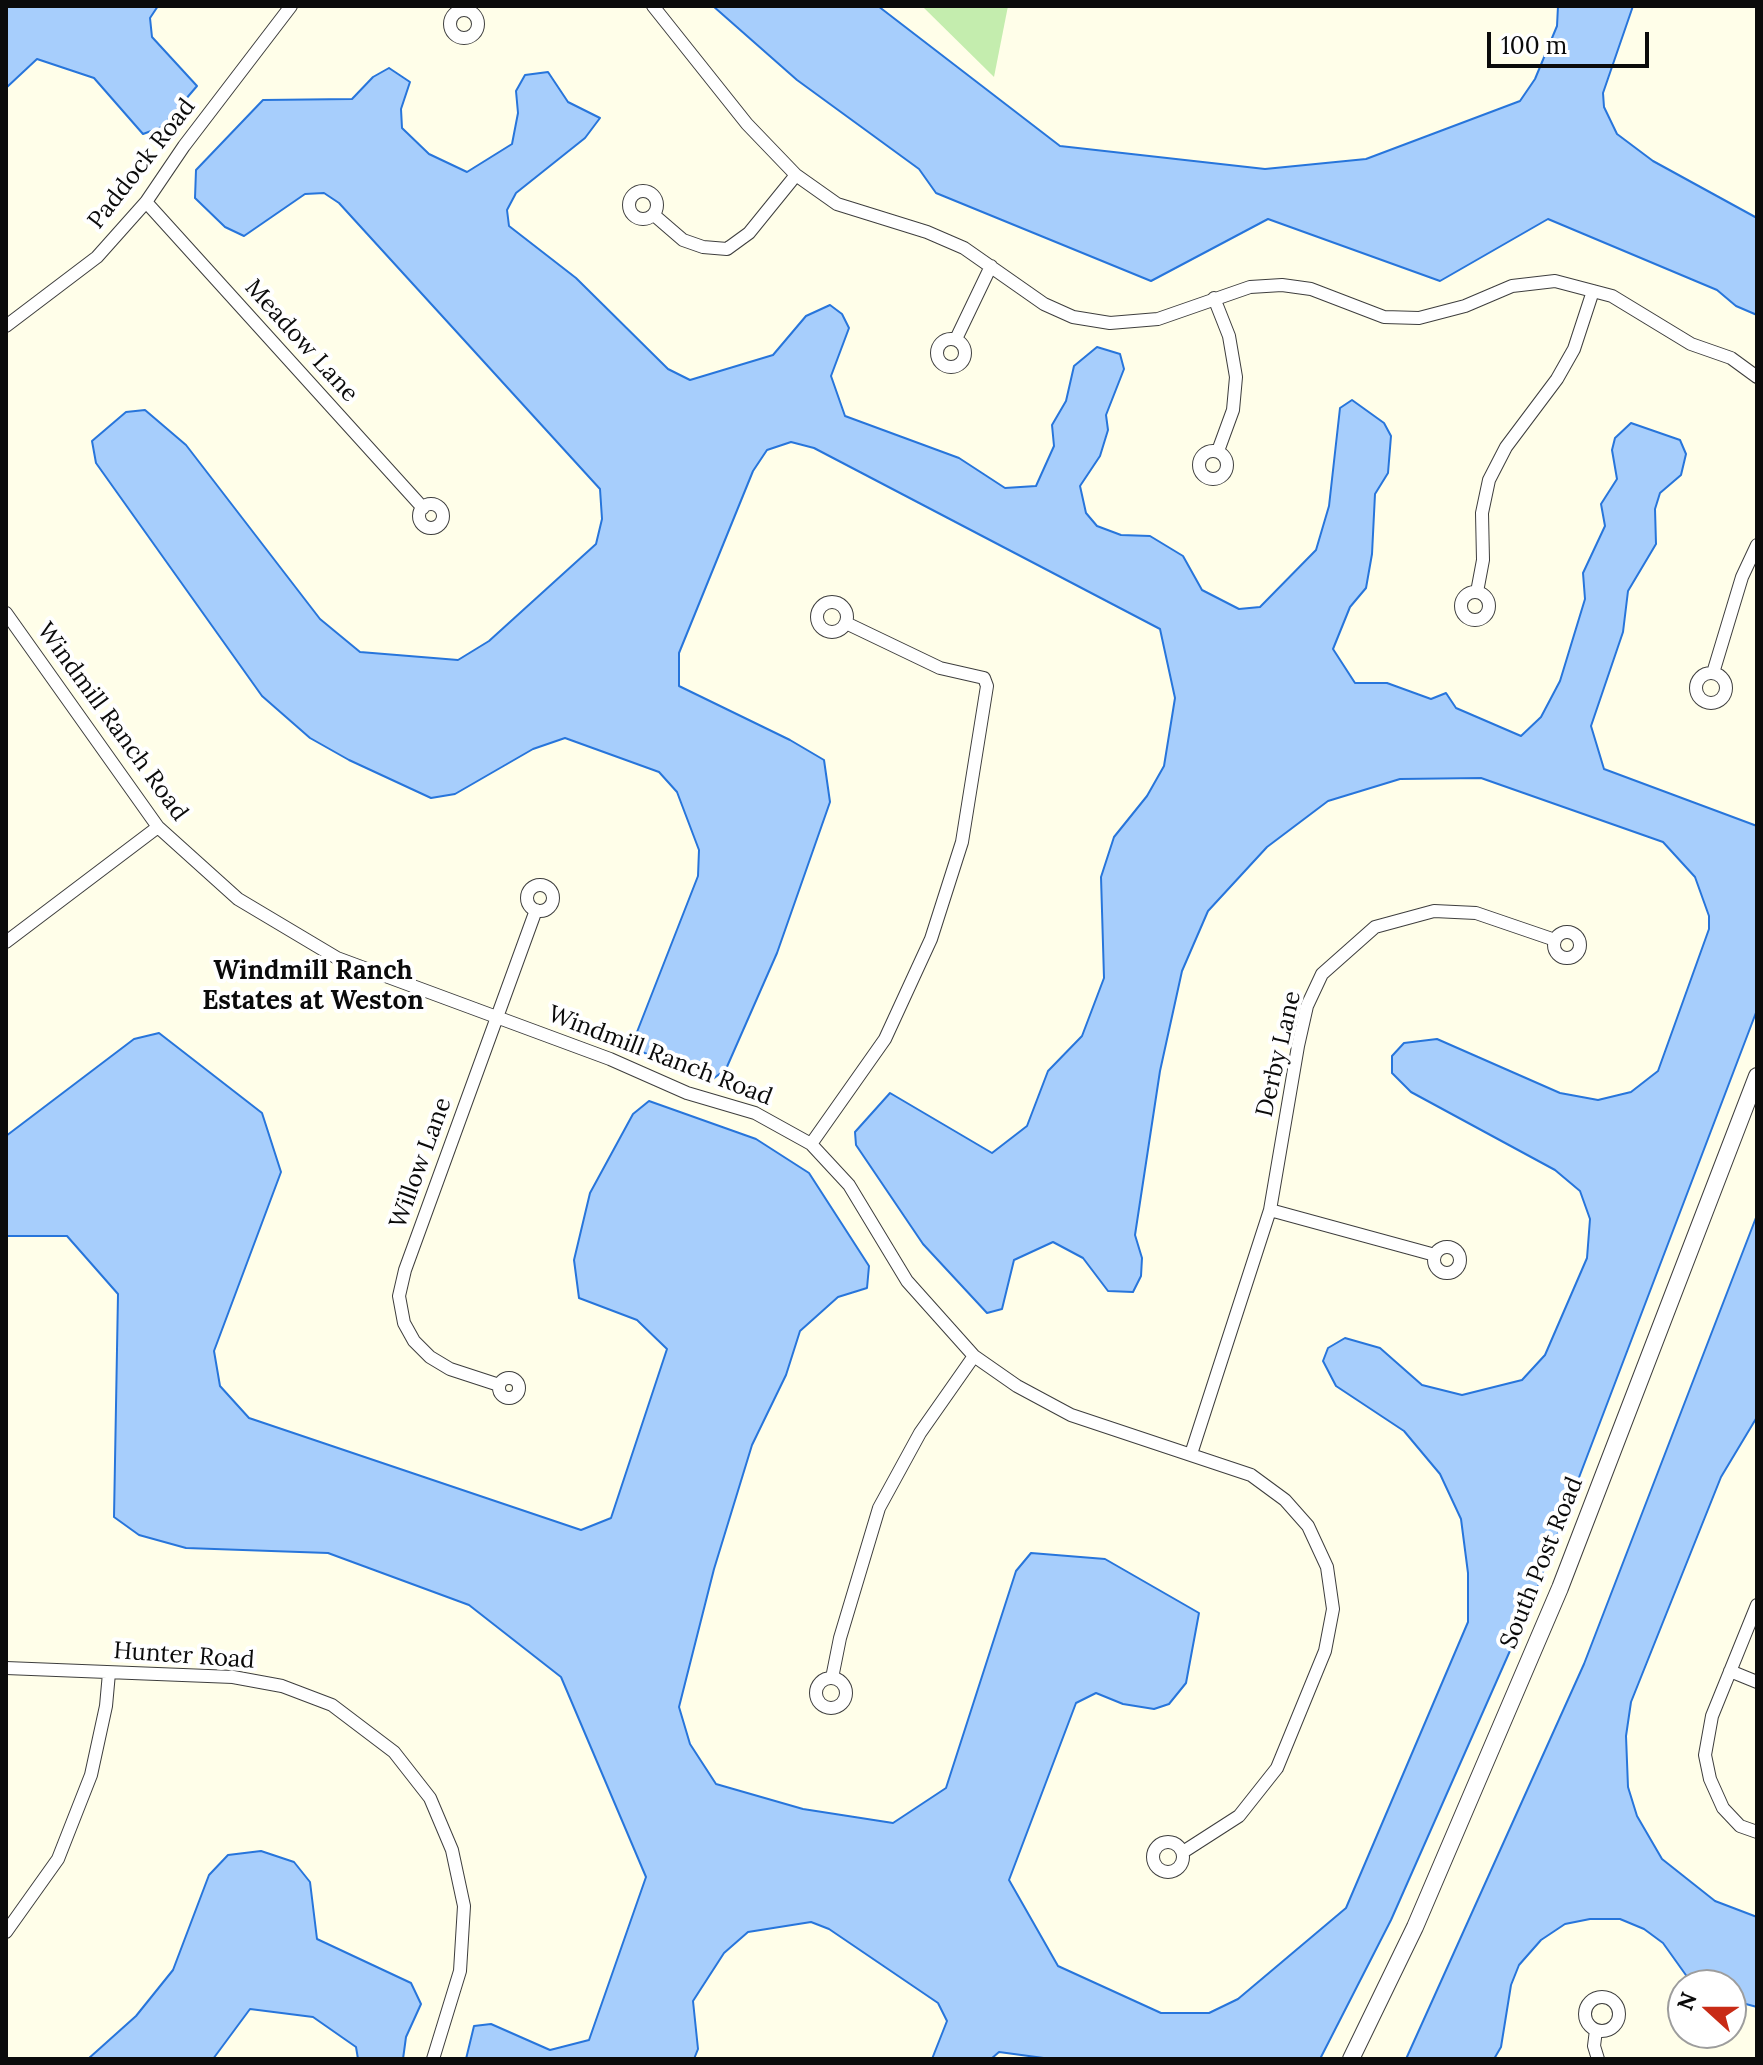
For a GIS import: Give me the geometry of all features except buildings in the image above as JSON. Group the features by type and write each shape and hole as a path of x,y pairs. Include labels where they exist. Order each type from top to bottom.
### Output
{"street":[{"name":"Paddock Road","path":"6,326 97,257 146,202 184,146 291,6"},
{"path":"653,6 747,124 796,175 837,204 927,232 964,248 1044,304 1073,317 1110,323 1158,319 1250,287 1282,285 1311,289 1384,317 1419,318 1465,306 1512,286 1555,281 1631,306 1691,344 1731,358 1757,377"},
{"path":"654,215 683,240 703,247 727,249 749,233 796,175"},
{"name":"Meadow Lane","path":"146,202 423,508"},
{"path":"956,339 991,266"},
{"path":"1477,592 1483,560 1482,513 1489,480 1506,447 1557,379 1574,349 1593,291"},
{"path":"1214,298 1229,336 1236,377 1233,410 1218,451"},
{"path":"1713,673 1742,577 1757,545"},
{"name":"Windmill Ranch Road","path":"6,613 158,827 238,899 337,958 687,1093 755,1113 811,1144 849,1185 907,1281 974,1356 1017,1386 1071,1415 1251,1475 1285,1500 1308,1526 1327,1567 1333,1609 1325,1651 1277,1768 1239,1816 1183,1852"},
{"path":"811,1144 885,1039 931,939 962,842 987,686 984,678 940,668 846,623"},
{"path":"6,942 158,827"},
{"name":"Willow Lane","path":"499,1385 450,1369 430,1357 414,1341 404,1323 399,1296 405,1270 536,910"},
{"name":"Derby Lane","path":"1191,1454 1270,1210 1307,1006 1322,974 1346,949 1375,927 1434,911 1476,913 1555,940"},
{"name":"South Post Road","path":"1351,2059 1415,1927 1560,1588 1757,1076"},
{"path":"1270,1210 1435,1255"},
{"path":"832,1678 840,1638 879,1508 920,1433 974,1356"},
{"path":"1757,1605 1712,1716 1705,1755 1710,1779 1723,1808 1740,1826 1757,1832"},
{"name":"Hunter Road","path":"6,1668 233,1677 282,1686 332,1705 394,1752 430,1798 452,1850 464,1906 460,1971 433,2059"},
{"path":"1730,1671 1757,1682"},
{"path":"6,1932 58,1859 91,1775 106,1706 109,1673"},
{"path":"1596,2030 1594,2046 1598,2059"}],"green space":[{"path":"922,6 1008,6 994,77"}],"water":[{"path":"6,6 158,6 150,18 152,37 197,86 162,127 143,134 94,78 37,59 6,88"},
{"path":"713,6 878,6 1060,146 1265,169 1366,159 1520,101 1535,79 1557,26 1558,6 1633,6 1603,93 1604,107 1617,134 1653,161 1757,218 1757,315 1736,306 1717,290 1548,219 1440,281 1268,219 1151,281 936,193 919,169 797,80"},
{"path":"389,68 410,82 401,109 402,128 429,154 467,172 512,144 518,113 516,91 525,75 548,72 568,102 600,118 585,138 516,193 507,210 509,226 576,278 668,369 690,380 773,355 806,316 830,305 842,314 849,328 831,376 845,416 959,458 1005,488 1036,486 1054,446 1052,425 1066,401 1074,366 1097,347 1120,354 1124,369 1106,415 1108,430 1100,456 1080,486 1086,513 1097,526 1121,535 1150,536 1183,556 1202,590 1239,609 1260,607 1316,550 1329,506 1340,408 1352,400 1384,423 1391,436 1388,473 1375,494 1372,554 1366,588 1350,607 1333,649 1355,683 1387,683 1431,699 1446,693 1456,708 1521,736 1541,717 1560,681 1585,599 1583,573 1605,526 1601,504 1617,479 1612,450 1615,438 1631,423 1680,440 1686,454 1681,475 1660,493 1655,509 1656,544 1628,591 1623,632 1591,726 1604,769 1757,826 1757,1010 1532,1601 1391,1920 1320,2059 1051,2059 999,2052 991,2059 932,2059 947,2021 938,2003 829,1929 811,1922 748,1932 724,1953 693,2001 698,2049 694,2059 466,2059 474,2026 491,2024 550,2050 589,2040 646,1877 561,1677 469,1605 328,1553 186,1548 139,1535 114,1517 118,1294 67,1236 6,1236 6,1136 134,1039 159,1033 262,1113 281,1172 214,1351 220,1386 249,1418 581,1530 611,1518 667,1349 637,1320 579,1298 574,1260 590,1193 633,1114 649,1101 756,1139 809,1173 869,1266 867,1288 838,1297 800,1331 786,1375 752,1445 714,1569 679,1707 690,1744 716,1784 803,1809 893,1823 946,1788 1016,1571 1031,1553 1105,1559 1199,1613 1186,1683 1169,1704 1154,1709 1123,1704 1096,1693 1076,1703 1009,1880 1058,1966 1161,2013 1209,2013 1238,1999 1346,1908 1468,1622 1468,1573 1461,1519 1440,1474 1404,1431 1336,1386 1323,1361 1328,1348 1345,1338 1380,1348 1422,1385 1462,1395 1522,1380 1545,1355 1587,1258 1590,1219 1580,1191 1555,1170 1411,1092 1392,1073 1392,1056 1404,1043 1437,1039 1560,1093 1598,1100 1631,1092 1658,1071 1709,929 1709,916 1695,877 1663,842 1481,778 1400,779 1328,801 1267,847 1208,911 1182,971 1160,1071 1135,1235 1142,1258 1141,1276 1133,1292 1108,1291 1083,1258 1053,1242 1014,1260 1002,1309 987,1313 923,1244 856,1145 855,1132 890,1093 992,1153 1027,1126 1048,1071 1082,1036 1104,978 1101,877 1114,837 1147,796 1164,766 1175,698 1160,629 814,448 791,442 767,450 753,471 679,653 679,686 824,760 830,802 777,953 726,1069 713,1079 642,1052 637,1032 698,876 699,850 677,792 659,772 565,738 533,749 455,794 431,798 349,760 310,738 262,696 96,463 92,441 126,412 145,410 186,445 320,619 360,652 458,660 489,641 596,544 602,519 600,489 339,203 324,193 305,194 244,236 225,227 195,198 196,170 263,100 352,99 373,77"},
{"path":"1757,1215 1757,1417 1721,1477 1631,1702 1626,1736 1628,1787 1637,1816 1662,1859 1715,1901 1757,1917 1757,2007 1747,2004 1747,1969 1682,1969 1663,1943 1644,1929 1620,1919 1590,1919 1565,1924 1541,1940 1519,1965 1511,1985 1501,2047 1494,2059 1406,2059 1584,1664"},
{"path":"261,1851 294,1862 310,1882 317,1939 411,1983 421,2004 406,2037 403,2059 358,2059 356,2047 313,2017 250,2009 213,2059 88,2059 136,2016 173,1970 209,1875 228,1855"}],"district":[{"name":"Windmill Ranch Estates at Weston","path":"313,987"}]}
